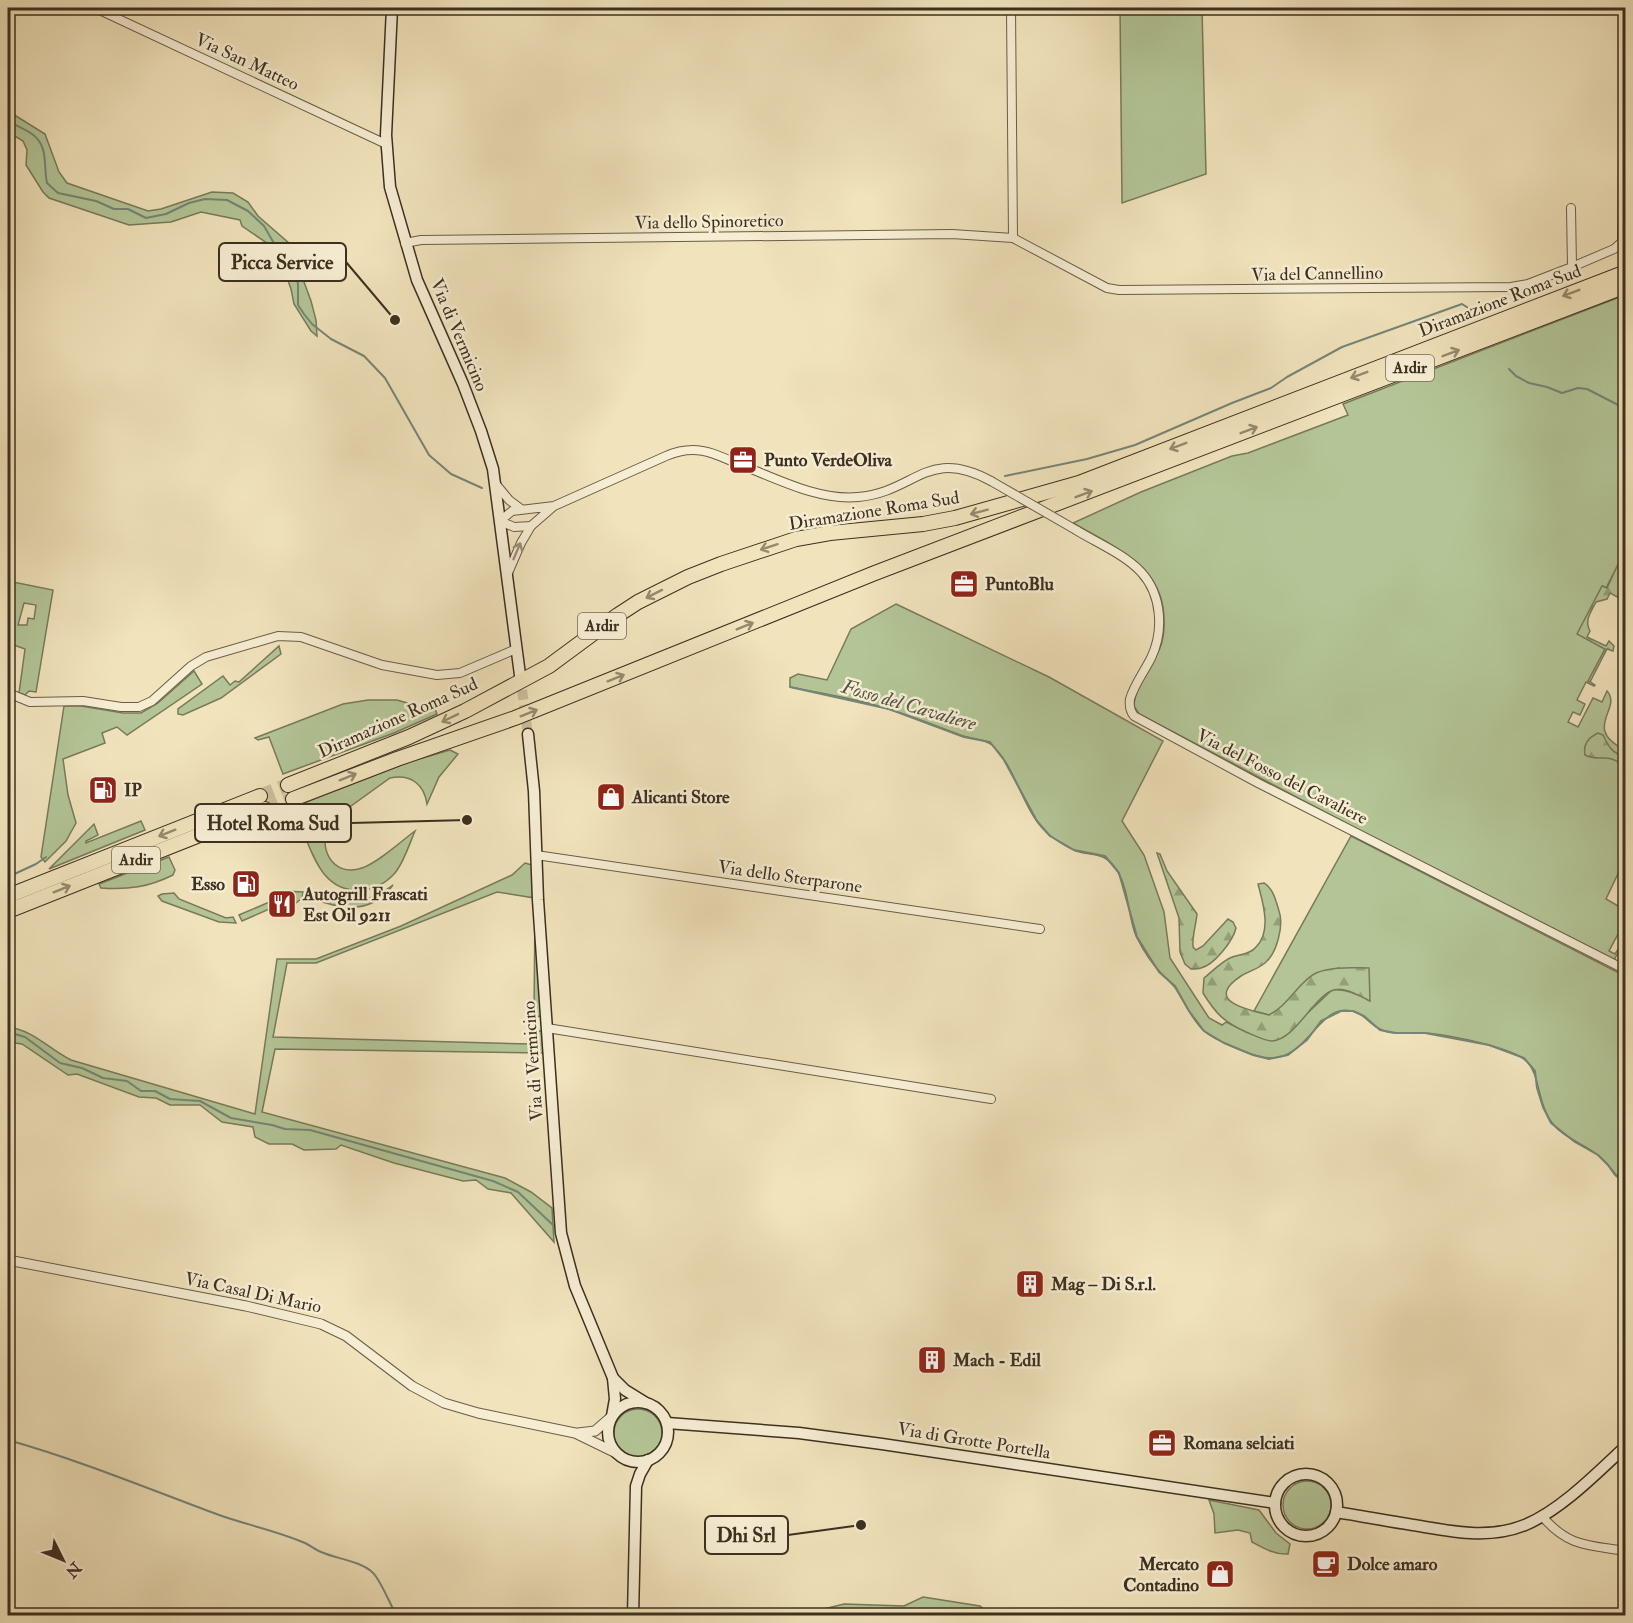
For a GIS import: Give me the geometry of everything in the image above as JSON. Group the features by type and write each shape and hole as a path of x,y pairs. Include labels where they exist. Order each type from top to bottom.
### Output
{"highway":[{"name":"Diramazione Roma Sud","path":"288,785 409,737 471,708 556,661 631,606 688,577 721,564 805,537 916,525 955,518 1079,483 1626,272"},
{"name":"Diramazione Roma Sud","path":"293,799 397,759 521,716 875,573 1626,286"},
{"name":"A1dir","path":"8,896 263,802 8,911"}],"main road":[{"name":"Via di Vermicino","path":"392,8 386,144 390,187 405,243 420,286 472,405 487,448 495,483 520,675"},
{"name":"Via di Vermicino","path":"528,734 534,791 536,855 562,1241 579,1298 613,1377 624,1390 646,1403"},
{"name":"Via di Vermicino","path":"611,1417 615,1400 613,1377"},
{"path":"616,1453 631,1461 648,1460 656,1456 667,1441 667,1423 662,1414 655,1407 636,1401 618,1409 611,1417 608,1428 610,1445 616,1453 630,1470 636,1486"},
{"name":"Via di Grotte Portella","path":"667,1423 788,1432 882,1444 1275,1503"},
{"path":"1336,1512 1453,1532 1481,1534 1514,1529 1542,1516 1577,1490 1626,1446"},
{"path":"633,1616 636,1486 648,1460"},
{"path":"1309,1474 1322,1478 1331,1487 1336,1498 1336,1512 1330,1525 1322,1532 1300,1536 1280,1524 1276,1516 1277,1492 1286,1481 1295,1476 1309,1474"}],"street":[{"name":"Via San Matteo","path":"95,8 386,144"},
{"path":"1011,8 1013,238"},
{"name":"Via del Cannellino","path":"1013,238 1107,288 1123,291 1512,287 1528,284 1572,267 1614,249 1622,242 1623,158"},
{"path":"1571,208 1572,267"},
{"name":"Via dello Spinoretico","path":"405,243 419,240 919,234 1013,238"},
{"name":"Via del Fosso del Cavaliere","path":"554,506 666,456 690,450 716,455 812,491 843,497 870,495 944,467 964,469 992,481 1134,566 1146,578 1155,596 1159,616 1158,639 1150,661 1130,700 1130,709 1134,716 1258,783 1626,970"},
{"path":"495,483 509,500 521,509"},
{"path":"531,526 514,527 500,521 508,513 521,509 554,506"},
{"path":"506,578 531,526 554,506"},
{"path":"8,693 30,702 83,701 138,708 152,701 191,666 206,657 278,636 301,637 387,666 434,675 460,673 516,649"},
{"name":"Via dello Sterparone","path":"536,855 1040,929"},
{"path":"547,1028 991,1099"},
{"name":"Via Casal Di Mario","path":"8,1260 246,1306 321,1324 346,1336 406,1382 444,1403 478,1413 575,1433 616,1453"},
{"name":"Via Casal Di Mario","path":"575,1433 595,1431 611,1417"},
{"path":"1542,1516 1556,1533 1567,1539 1626,1551"}],"green space":[{"path":"1120,8 1202,8 1206,174 1122,203"},
{"path":"8,111 45,134 59,172 67,183 148,211 212,192 233,193 248,202 258,216 290,244 311,301 317,336 311,331 294,304 277,250 242,226 240,220 201,212 171,222 129,225 49,198 26,165 27,150 23,141 8,132"},
{"path":"1625,295 1625,563 1620,561 1606,588 1603,586 1578,634 1605,649 1589,681 1595,685 1586,682 1577,700 1585,704 1580,715 1573,712 1568,722 1578,727 1593,698 1602,702 1607,691 1611,698 1604,726 1606,734 1612,742 1625,750 1625,859 1606,899 1625,910 1625,921 1609,951 1615,954 1620,949 1614,960 1382,842 1139,714 1134,706 1135,699 1160,648 1164,633 1163,607 1158,591 1151,577 1128,556 1073,523 1141,492 1232,456 1248,453 1348,415 1343,404"},
{"path":"1620,560 1625,563 1625,601 1610,593 1607,599 1596,602 1588,620 1590,631 1587,637 1606,646 1609,641 1614,646 1613,651 1607,649 1590,682 1588,681 1605,649 1577,634 1602,586 1607,588"},
{"path":"8,581 53,590 36,692 29,691 25,695 19,693 25,649 8,643","holes":["24,603 36,605 34,619 28,618 27,625 18,625"]},
{"path":"896,604 1049,677 1163,741 1122,821 1144,855 1164,912 1170,958 1209,1018 1222,1025 1226,1022 1249,1033 1281,1038 1332,990 1351,992 1370,1001 1339,968 1317,973 1306,981 1280,1009 1269,1015 1254,1011 1351,836 1625,976 1625,1184 1593,1151 1555,1126 1546,1112 1530,1065 1506,1050 1447,1036 1385,1031 1352,1011 1341,1011 1331,1015 1294,1050 1283,1056 1270,1058 1258,1056 1208,1034 1196,1022 1176,989 1154,965 1141,946 1133,928 1122,879 1113,865 1100,856 1070,848 1042,828 1027,805 1001,755 992,745 882,707 790,687 790,678 798,674 827,680 851,629"},
{"path":"279,646 281,654 221,698 183,715 178,714 178,709 223,676 230,685 235,681 239,682"},
{"path":"194,671 202,684 127,735 117,727 102,733 105,743 63,759 68,795 76,823 66,841 45,862 41,857 64,706 141,713 158,703"},
{"path":"368,700 397,700 418,706 434,706 437,714 394,733 283,774 269,737 258,740 255,738 343,704"},
{"path":"1598,733 1603,735 1609,747 1625,758 1625,767 1609,758 1585,755 1587,742"},
{"path":"450,750 458,754 439,777 427,804 423,791 415,782 404,778 390,778 333,819 328,828 325,838 329,857 334,864 351,870 362,868 375,861 415,831 404,859 395,873 380,885 362,890 338,886 329,880 311,851 296,806 409,762"},
{"path":"141,821 145,830 49,869 94,824 98,835 86,843"},
{"path":"1157,853 1160,854 1167,871 1197,914 1193,943 1196,950 1203,946 1228,919 1236,928 1222,952 1206,966 1191,969 1185,964 1180,952 1179,918"},
{"path":"169,857 175,870 173,875 164,879 129,888 101,888 99,884"},
{"path":"525,863 532,865 535,898 497,892 316,963 287,963 273,1037 531,1044 529,1014 534,1013 535,908 541,1016 535,1017 533,1029 543,1032 543,1053 275,1049 262,1112 505,1178 531,1192 552,1208 554,1242 511,1193 488,1189 476,1180 463,1181 394,1163 341,1145 336,1149 304,1150 292,1144 269,1144 255,1137 253,1127 222,1122 200,1105 170,1105 156,1098 139,1097 77,1074 68,1075 22,1044 8,1042 8,1027 33,1036 71,1060 255,1114 277,959 316,959 401,926 512,875"},
{"path":"1264,883 1272,891 1279,911 1281,924 1278,939 1273,953 1265,963 1230,985 1226,992 1228,998 1241,1007 1269,1015 1316,973 1336,968 1369,968 1370,1001 1346,990 1331,991 1317,1002 1288,1034 1272,1041 1238,1028 1226,1021 1212,1007 1203,993 1204,978 1226,960 1253,950 1264,933 1265,917 1258,884"},
{"path":"393,885 376,901 357,907 336,906 314,899 314,893 346,900 364,899 373,897"},
{"path":"283,891 303,892 302,898 296,903 287,901"},
{"path":"174,893 179,899 226,918 233,917 236,923 219,922 162,901 158,896"},
{"path":"274,900 276,906 242,921 239,915"},
{"path":"633,1409 643,1409 658,1419 662,1433 661,1442 652,1453 643,1457 633,1457 618,1447 614,1438 614,1428 624,1413"},
{"path":"1302,1481 1312,1481 1324,1488 1331,1500 1331,1510 1324,1522 1312,1529 1302,1529 1287,1518 1283,1510 1283,1500 1294,1485"},
{"path":"1209,1500 1259,1510 1276,1533 1290,1544 1288,1554 1265,1549 1252,1542 1250,1533 1238,1530 1215,1533 1214,1514"},
{"path":"923,1597 980,1606 990,1615 799,1615 844,1604 904,1606"}],"waterway":[{"path":"8,120 29,132 41,144 47,183 58,193 96,201 114,209 128,209 146,218 166,214 189,203 205,199 227,200 248,211 264,226 275,245 292,263 298,284 298,305 312,324 331,339 364,356 385,378 429,455 451,474 482,488"},
{"path":"1005,476 1087,459 1135,445 1271,388 1342,347 1462,304 1473,311"},
{"path":"1509,369 1529,383 1562,393 1578,388 1587,389 1626,409"},
{"name":"Fosso del Cavaliere","path":"790,687 889,709 964,737 990,742 1004,760 1037,821 1050,836 1074,850 1105,856 1119,873 1137,937 1159,972 1175,986 1204,1031 1224,1043 1269,1059 1288,1055 1307,1040 1321,1021 1341,1011 1353,1011 1364,1016 1380,1030 1396,1033 1425,1033 1489,1045 1524,1058 1535,1071 1537,1088 1551,1123 1575,1142 1598,1155 1626,1184"},
{"path":"8,877 46,857"},
{"path":"8,1032 25,1037 60,1063 82,1068 103,1078 127,1081 141,1091 155,1091 170,1099 200,1101 231,1118 285,1129 310,1130 493,1181 518,1192 553,1225"},
{"path":"8,1440 88,1466 219,1515 284,1535 321,1552 361,1565 375,1575 397,1616"},
{"path":"909,1616 935,1611 950,1616"}],"tunnel":[{"path":"520,675 528,734"},
{"path":"260,796 288,785"},
{"path":"265,809 293,799"}],"place":[{"name":"Picca Service","path":"395,320"},
{"name":"Punto VerdeOliva","path":"743,460"},
{"name":"PuntoBlu","path":"964,584"},
{"name":"IP","path":"103,790"},
{"name":"Alicanti Store","path":"611,797"},
{"name":"Hotel Roma Sud","path":"467,820"},
{"name":"Esso","path":"246,884"},
{"name":"Autogrill Frascati Est Oil 9211","path":"282,904"},
{"name":"Mag – Di S.r.l.","path":"1030,1284"},
{"name":"Mach - Edil","path":"932,1360"},
{"name":"Romana selciati","path":"1162,1443"},
{"name":"Dhi Srl","path":"861,1525"},
{"name":"Dolce amaro","path":"1326,1564"},
{"name":"Mercato Contadino","path":"1220,1574"}]}
